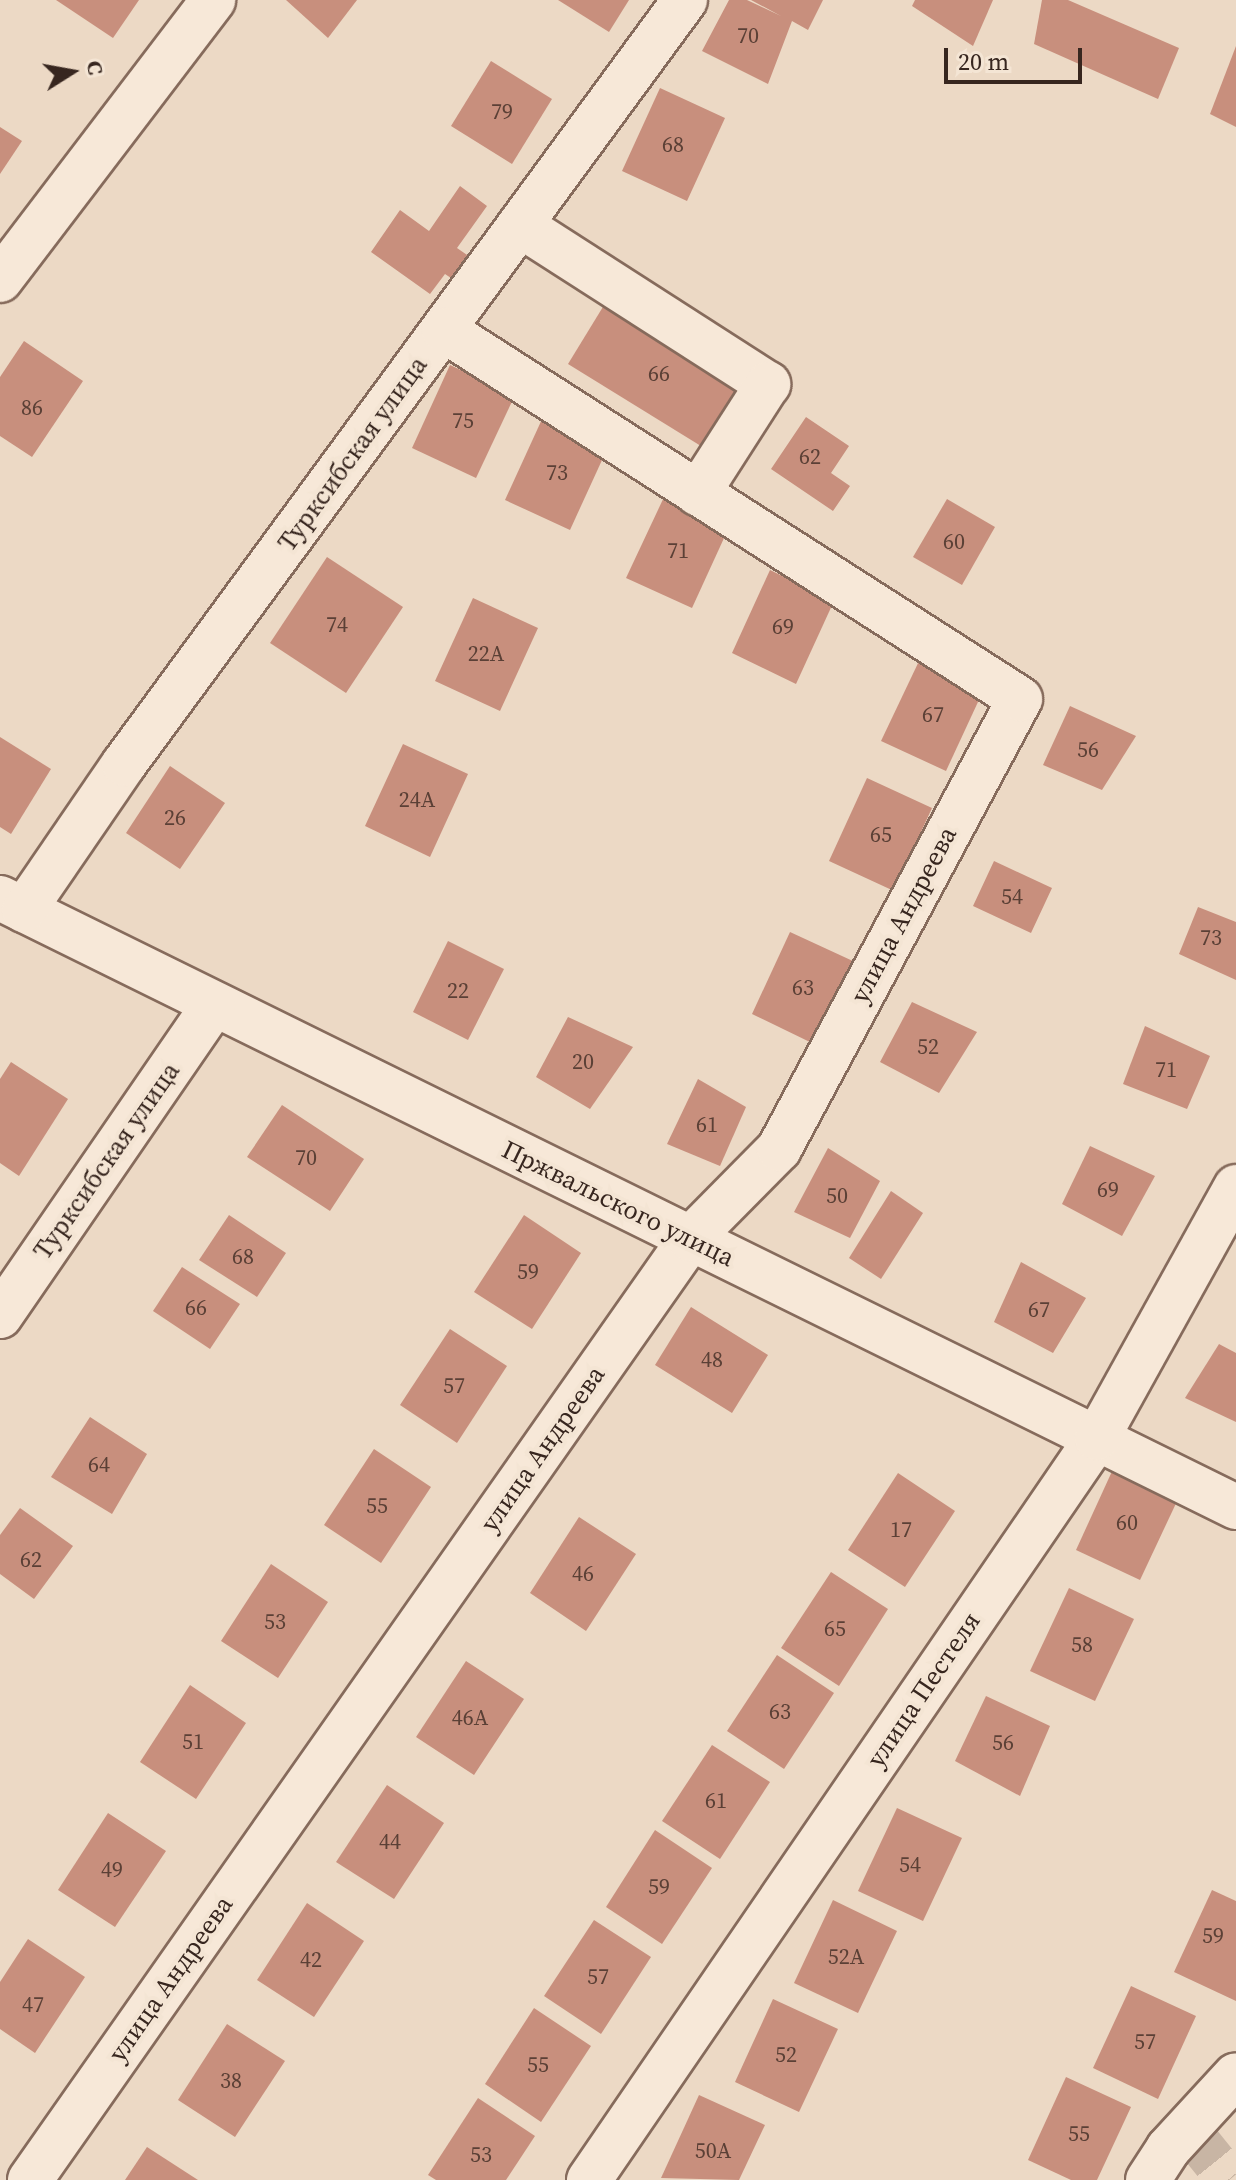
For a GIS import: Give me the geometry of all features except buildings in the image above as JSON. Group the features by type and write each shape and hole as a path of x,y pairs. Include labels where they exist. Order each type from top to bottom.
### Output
{"street":[{"path":"0,280 213,0"},
{"name":"Турксибская улица","path":"12,904 124,764 685,0"},
{"path":"444,330 698,493 768,384 520,225"},
{"name":"улица Андреева","path":"30,2180 690,1239 779,1149 1020,699 698,493"},
{"name":"Пржвальского улица","path":"12,904 213,1006 1236,1507"},
{"name":"Турксибская улица","path":"0,1316 213,1006"},
{"name":"улица Пестеля","path":"589,2180 1097,1438 1236,1187"},
{"path":"1148,2180 1168,2149 1236,2075"}],"tunnel":[{"path":"1187,2128 1229,2180"}]}
